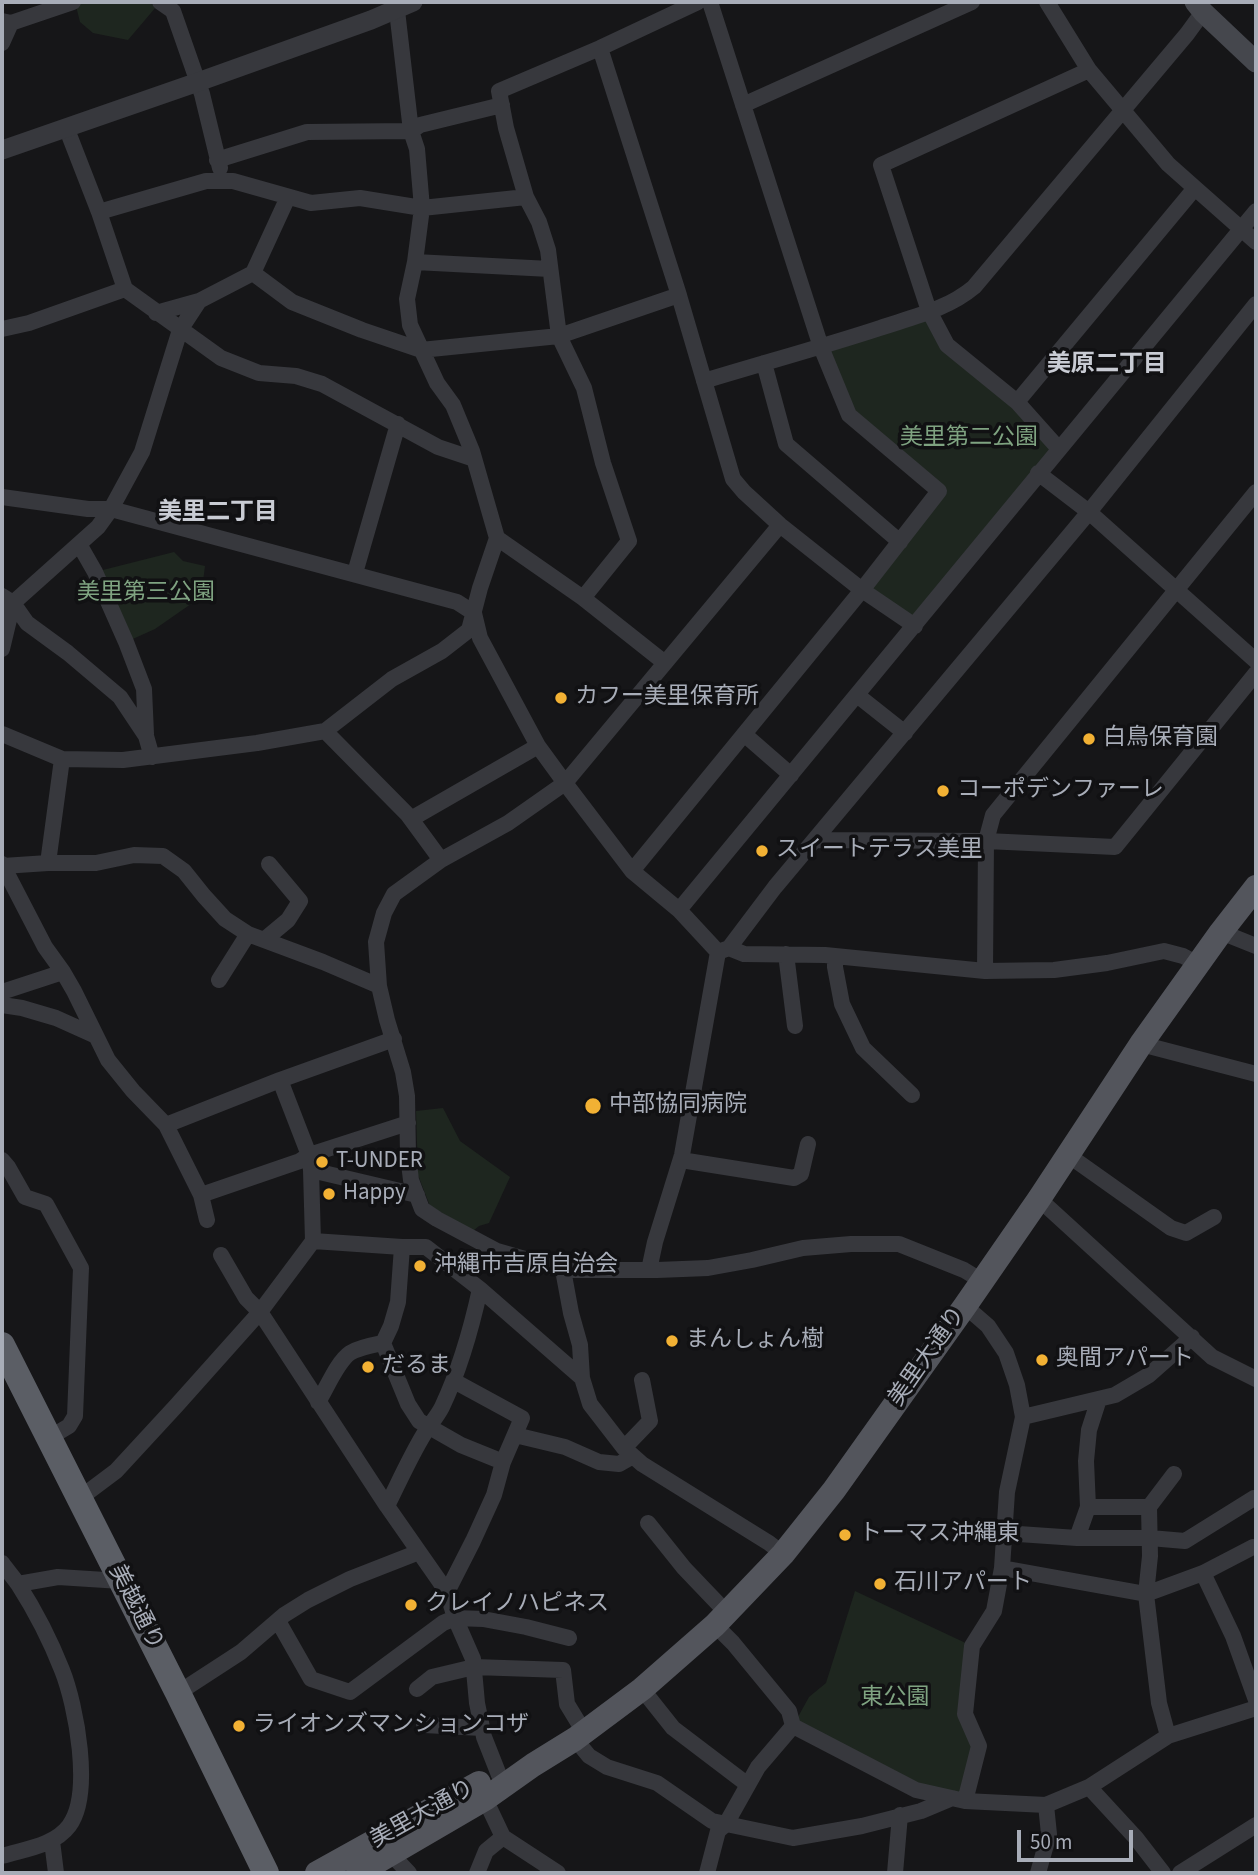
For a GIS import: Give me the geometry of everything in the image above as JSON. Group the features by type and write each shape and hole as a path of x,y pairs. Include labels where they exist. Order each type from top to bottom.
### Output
{"highway":[{"name":"美越通り","path":"2,1345 266,1873"}],"main road":[{"path":"1199,7 1256,62"},
{"name":"美里大通り","path":"358,1873 485,1799 580,1736 642,1689 721,1619 783,1554 834,1490 965,1306 1141,1044 1256,887"},
{"name":"美里大通り","path":"317,1873 477,1784 533,1765"}],"street":[{"path":"2,43 6,22 73,2"},
{"path":"160,2 173,11 198,82 224,181"},
{"path":"583,598 629,541 603,463 584,388 559,336 548,250 539,222 526,197 506,128 499,91 698,2"},
{"path":"632,871 862,590 939,491 849,415 821,347 710,2"},
{"path":"743,105 972,2"},
{"path":"1046,2 1089,70 1168,164 1256,242"},
{"path":"2,150 198,82 402,4 411,131 417,149 422,208 407,299 410,325 437,383 453,405 474,459 497,538 469,630 442,651 393,679 325,731 257,743 124,760 62,760 2,734"},
{"path":"704,381 821,347 929,312 961,298 974,287 1187,34 1199,7"},
{"path":"600,48 679,295 733,479 780,525 862,590 915,626"},
{"path":"1059,449 1017,402 947,345 929,312 881,165 1089,70"},
{"path":"217,160 307,132 411,131 420,125 502,105"},
{"path":"66,127 125,289 221,358 259,373 296,376 322,384 438,447 474,459"},
{"path":"99,212 206,181 233,181 311,203 360,198 422,208 526,197"},
{"path":"1017,402 1195,188"},
{"path":"156,313 200,301 253,273 288,197"},
{"path":"679,910 1256,211"},
{"path":"415,262 550,269"},
{"path":"253,273 292,302 421,350 559,336 679,295"},
{"path":"2,329 29,323 125,289"},
{"path":"2,649 8,600 79,544 98,527 111,509 142,452 180,330 200,301"},
{"path":"649,1270 681,1160 724,950 1089,512 1256,304"},
{"path":"764,363 786,444 900,542"},
{"path":"355,573 398,424"},
{"path":"1038,474 1089,512 1256,661"},
{"path":"985,971 986,841 993,815 1256,492"},
{"path":"2,497 88,509 111,509 457,601 474,613 480,638 538,746 632,871 724,950 744,954 835,956 985,971 1054,970 1107,963 1164,951 1199,964"},
{"path":"780,525 565,783 508,823 441,860 394,894 384,914 376,942 379,986 407,1096 411,1180 422,1209 437,1219 497,1251 563,1270 708,1268 803,1248 899,1244 964,1270 982,1281"},
{"path":"497,538 583,598 665,663"},
{"path":"79,544 95,572 144,689 146,736 152,757"},
{"path":"8,600 27,623 120,697 146,736"},
{"path":"815,840 986,841 1115,847 1256,673"},
{"path":"858,695 905,733"},
{"path":"325,731 411,819 441,860"},
{"path":"744,734 791,775"},
{"path":"411,819 538,746"},
{"path":"48,863 62,760"},
{"path":"207,1220 201,1195 166,1125 108,1060 63,972 45,947 2,865 96,863 134,855 163,856 184,871 225,919 248,934 379,986"},
{"path":"264,940 288,920 300,901 269,864"},
{"path":"1221,932 1256,946"},
{"path":"219,980 248,934"},
{"path":"786,954 795,1026"},
{"path":"835,956 842,1004 863,1048 912,1095"},
{"path":"2,992 63,972"},
{"path":"2,1005 56,1018 96,1036"},
{"path":"166,1125 280,1080 394,1040"},
{"path":"1141,1044 1256,1074"},
{"path":"80,1498 116,1471 260,1312 313,1241 310,1163 280,1080"},
{"path":"310,1163 408,1122"},
{"path":"681,1160 794,1178 801,1174 808,1144"},
{"path":"1068,1155 1171,1228 1186,1233 1214,1217"},
{"path":"2,1160 25,1197 46,1204 81,1268 75,1416 69,1426 49,1438"},
{"path":"201,1195 300,1161 416,1195"},
{"path":"1039,1199 1212,1357 1256,1379"},
{"path":"426,1247 437,1219"},
{"path":"313,1241 426,1247 480,1289 582,1378"},
{"path":"402,1247 398,1302 383,1343 408,1404 419,1421 429,1428 503,1462"},
{"path":"221,1255 246,1298 260,1312 387,1506 447,1592 473,1659 482,1728 499,1775"},
{"path":"563,1270 580,1345 582,1378 590,1404 642,1464 783,1554"},
{"path":"387,1506 454,1381 470,1334 480,1289"},
{"path":"958,1800 979,1746 965,1714 972,1646 994,1611 1002,1568 1007,1492 1023,1417 1017,1385 1006,1353 988,1326 965,1306"},
{"path":"1023,1417 1115,1395 1149,1375 1192,1338"},
{"path":"318,1402 349,1354 383,1343"},
{"path":"515,1435 565,1447 599,1462 619,1464 650,1420 642,1380"},
{"path":"447,1592 494,1495 503,1462 522,1419 454,1381"},
{"path":"1077,1538 1088,1507 1086,1461 1089,1430 1099,1399"},
{"path":"1168,1736 1159,1703 1146,1594 1150,1556 1149,1507 1174,1474"},
{"path":"1004,1533 1185,1541 1254,1498"},
{"path":"1088,1507 1149,1507"},
{"path":"648,1523 721,1619 733,1643 789,1711 793,1726 916,1790 958,1800 1046,1805 1089,1787 1168,1736 1256,1708"},
{"path":"1002,1568 1146,1594 1203,1573 1253,1547"},
{"path":"178,1693 241,1652 284,1615 308,1600 350,1579 419,1552"},
{"path":"2,1563 18,1584 62,1671 76,1724 82,1775 79,1800 69,1826 52,1841 2,1856"},
{"path":"1203,1573 1233,1636 1256,1700"},
{"path":"18,1584 58,1577 121,1581"},
{"path":"278,1621 311,1679 350,1692 443,1623 455,1618 483,1619 569,1638"},
{"path":"416,1689 432,1677 474,1667 562,1670 567,1704 589,1756 607,1768 657,1783 712,1821 793,1838 862,1826 958,1800"},
{"path":"642,1689 674,1728 748,1785"},
{"path":"424,1725 482,1728"},
{"path":"707,1873 718,1831 726,1824 758,1767 793,1726"},
{"path":"1089,1787 1136,1838 1163,1873"},
{"path":"485,1799 503,1837 558,1873"},
{"path":"1038,1873 1049,1834 1046,1805"},
{"path":"895,1873 900,1815"},
{"path":"1181,1873 1256,1825"},
{"path":"477,1873 486,1851 503,1837"},
{"path":"52,1841 56,1873"},
{"path":"391,1854 409,1873"}],"green space":[{"path":"79,2 149,2 156,7 128,40 93,33 80,22 76,6"},
{"name":"美里第二公園","path":"929,311 947,345 1059,449 915,626 862,590 938,491 849,415 821,347"},
{"name":"美里第三公園","path":"174,552 183,561 205,566 201,597 155,629 126,642 95,572"},
{"path":"443,1108 460,1141 510,1177 489,1223 473,1231 430,1206 418,1175 416,1111"},
{"name":"東公園","path":"855,1591 972,1646 965,1714 979,1746 965,1801 916,1790 793,1726 809,1697 826,1683"}],"place":[{"name":"カフー美里保育所","path":"561,698"},
{"name":"白鳥保育園","path":"1089,739"},
{"name":"コーポデンファーレ","path":"943,791"},
{"name":"スイートテラス美里","path":"762,851"},
{"name":"中部協同病院","path":"593,1106"},
{"name":"T-UNDER","path":"322,1162"},
{"name":"Happy","path":"329,1194"},
{"name":"沖縄市吉原自治会","path":"420,1266"},
{"name":"まんしょん樹","path":"672,1341"},
{"name":"奥間アパート","path":"1042,1360"},
{"name":"だるま","path":"368,1367"},
{"name":"トーマス沖縄東","path":"845,1535"},
{"name":"石川アパート","path":"880,1584"},
{"name":"クレイノハピネス","path":"411,1605"},
{"name":"ライオンズマンションコザ","path":"239,1726"}],"district":[{"name":"美原二丁目","path":"1107,366"},
{"name":"美里二丁目","path":"218,514"}]}
